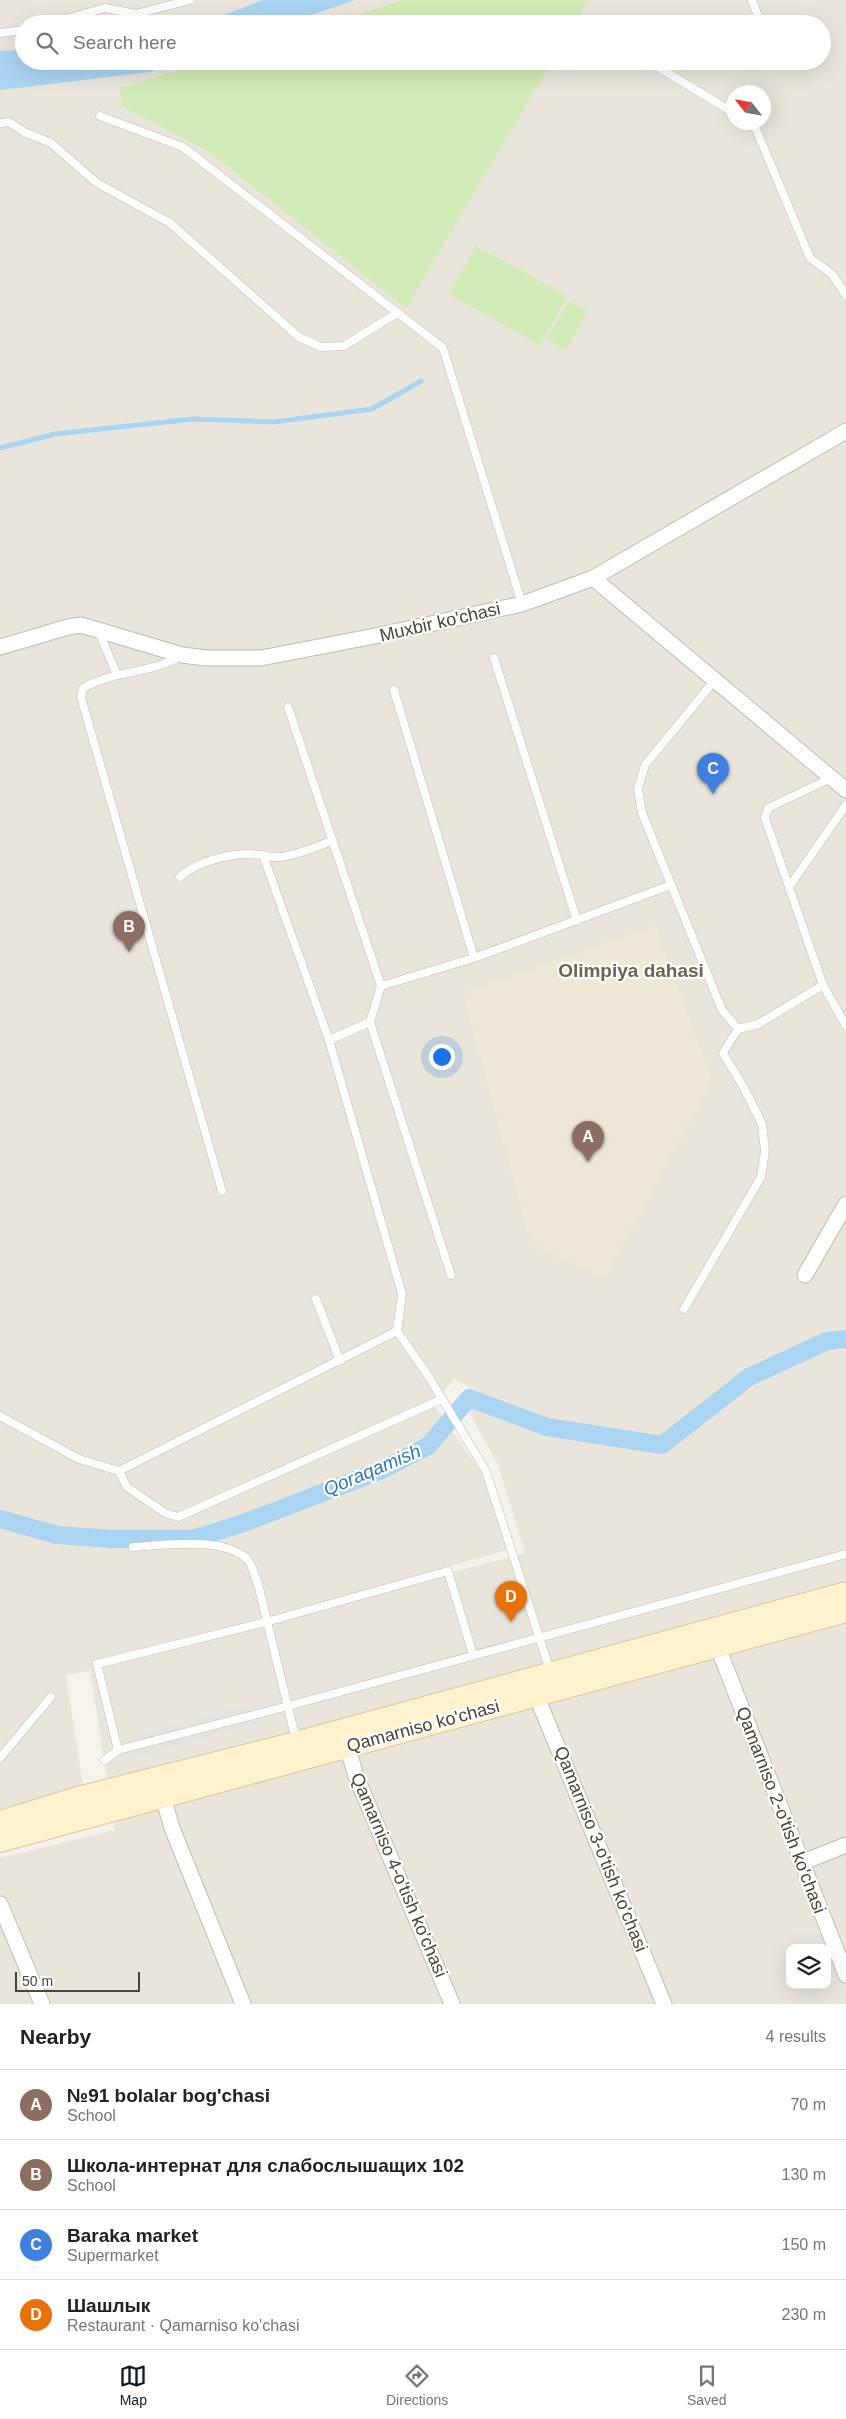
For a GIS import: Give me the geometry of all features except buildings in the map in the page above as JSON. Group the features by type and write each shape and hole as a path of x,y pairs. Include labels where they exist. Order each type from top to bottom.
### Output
{"main road":[{"name":"Qamarniso ko'chasi","path":"0,1822 78,1798 296,1743 846,1593"},
{"name":"Qamarniso ko'chasi","path":"0,1841 846,1611"}],"street":[{"name":"Muxbir ko'chasi","path":"0,647 81,625 97,628 182,654 206,658 261,658 380,636 522,604 593,578 846,431"},
{"path":"593,578 846,790"},
{"path":"805,1275 846,1204"},
{"name":"Qamarniso 2-o'tish ko'chasi","path":"717,1645 846,1975"},
{"name":"Qamarniso 3-o'tish ko'chasi","path":"536,1695 664,2004"},
{"name":"Qamarniso 4-o'tish ko'chasi","path":"347,1746 356,1776 452,2004"},
{"path":"163,1797 172,1828 243,2004"},
{"path":"801,1863 846,1845"},
{"path":"0,1904 42,2004"}],"lane":[{"path":"80,15 105,8 136,14 190,0"},
{"path":"752,0 758,15"},
{"path":"0,33 15,31"},
{"path":"663,70 726,108"},
{"path":"100,116 183,147 442,348 522,604"},
{"path":"0,123 9,122 24,132 51,143 97,183 170,223 298,337 321,348 344,346 397,313"},
{"path":"756,130 810,258 832,274 846,295"},
{"path":"97,628 117,675"},
{"path":"182,654 167,664 97,680 83,688 81,697 222,1191"},
{"path":"494,658 577,921"},
{"path":"714,681 645,765 638,789 642,813 722,1010 738,1029"},
{"path":"394,690 474,958"},
{"path":"288,706 381,986 370,1022 451,1276"},
{"path":"831,778 768,808 765,818 823,985 846,1026"},
{"path":"789,887 846,805"},
{"path":"180,877 188,869 229,856 263,855 278,858 332,842"},
{"path":"263,855 329,1040 402,1294 397,1332 427,1374 486,1471 551,1674"},
{"path":"381,986 474,958 671,885"},
{"path":"684,1309 761,1177 765,1151 762,1124 724,1052 738,1029 758,1024 823,985"},
{"path":"329,1040 370,1022"},
{"path":"316,1299 340,1361"},
{"path":"0,1416 79,1460 119,1471 340,1361 371,1343 397,1332"},
{"path":"119,1471 127,1487 165,1513 178,1517 442,1399"},
{"path":"133,1547 178,1544 224,1546 248,1560 258,1584 296,1743"},
{"path":"105,1760 118,1750 288,1706 846,1554"},
{"path":"118,1750 97,1664 266,1622 448,1571 473,1655"},
{"path":"0,1758 51,1697"}],"shaded area":[{"path":"0,0 846,0 846,2004 0,2004 0,1858 115,1830 90,1671 66,1675 64,1663 84,1792 0,1815","holes":["454,1379 543,1425 472,1402 466,1406 498,1465 525,1553 147,1654 510,1549 482,1473 433,1404"]},
{"path":"655,926 712,1080 605,1279 531,1244 463,993"},
{"path":"256,1702 260,1722 138,1757 132,1737"}],"green space":[{"path":"403,0 588,0 579,15 357,15"},
{"path":"180,70 547,70 406,308 210,152 122,106 120,88"},
{"path":"476,246 567,296 540,345 449,294"},
{"path":"569,301 588,312 566,350 547,339"}],"water":[{"path":"263,0 355,0 311,15 224,15"},
{"path":"15,50 15,70 156,70 0,90 0,51"}],"waterway":[{"path":"0,448 55,434 193,419 274,422 372,409 421,381"},
{"name":"Qoraqamish","path":"0,1519 57,1535 112,1539 192,1539 241,1524 382,1470 428,1446 469,1398 547,1427 662,1445 749,1377 827,1341 846,1339"}],"place":[{"name":"Baraka market","path":"713,794"},
{"name":"Школа-интернат для слабослышащих 102","path":"129,952"},
{"name":"№91 bolalar bog'chasi","path":"588,1162"},
{"name":"Шашлык","path":"511,1622"}],"district":[{"name":"Olimpiya dahasi","path":"631,970"}]}
